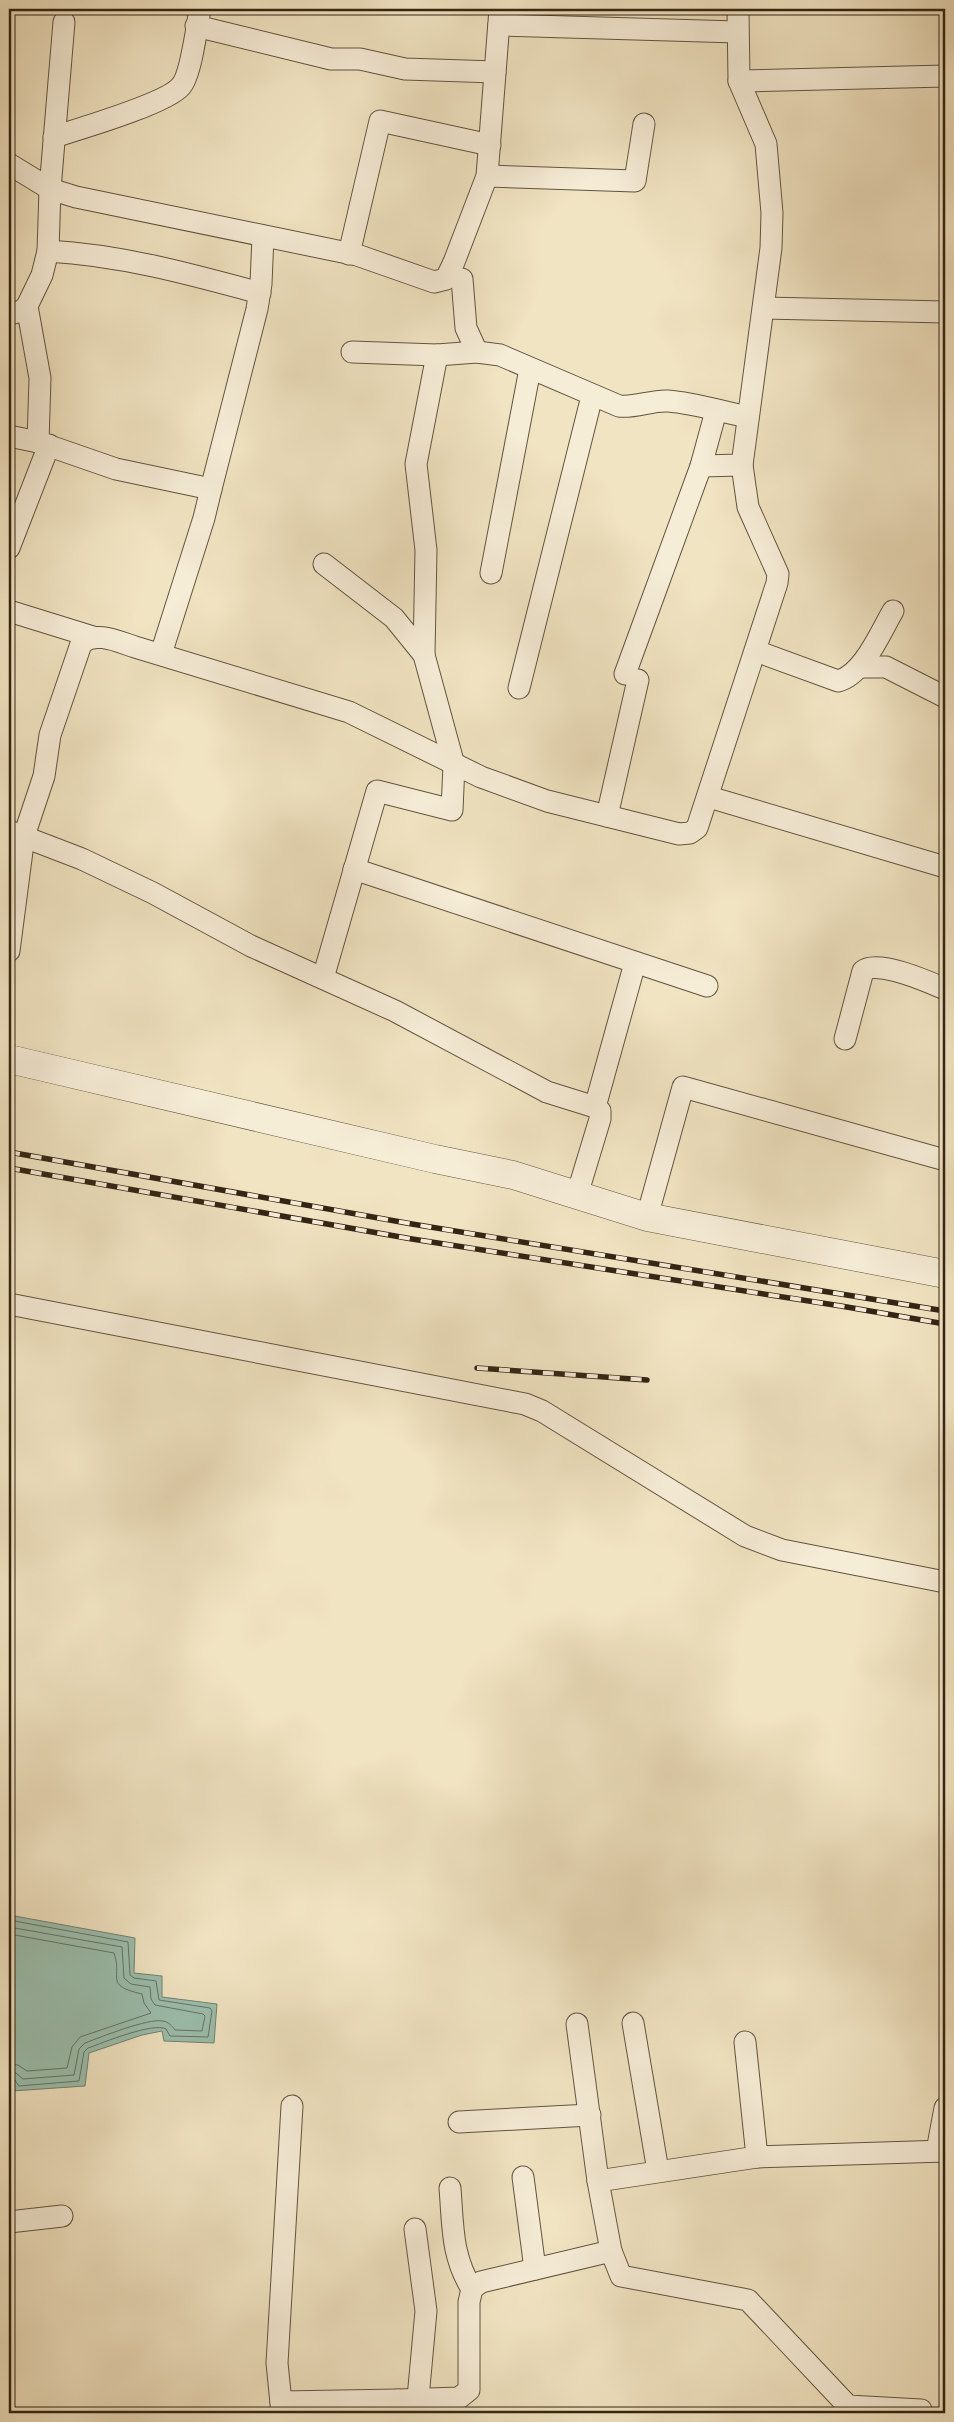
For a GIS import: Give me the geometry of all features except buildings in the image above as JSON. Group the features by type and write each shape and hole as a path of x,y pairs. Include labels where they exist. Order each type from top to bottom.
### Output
{"street":[{"path":"9,951 17,834 42,782 50,735 81,644 85,639 93,637 103,637 349,712 481,777 547,800 679,834 690,833 697,828 709,797 756,651 777,583 778,574 748,507 742,465 764,308 771,248 772,213 766,144 739,81 738,9"},
{"path":"54,137 160,100 182,86 187,73 198,17 319,57 360,60 404,69 495,72"},
{"path":"9,164 50,189 76,197 349,254 434,282 446,279 487,176 500,17 737,32"},
{"path":"9,548 44,443 40,378 18,310 44,269 48,251 50,189 64,22"},
{"path":"739,81 945,76"},
{"path":"349,254 380,121 490,145"},
{"path":"487,176 635,181 644,124"},
{"path":"160,654 204,518 242,374 260,293 262,236"},
{"path":"48,251 105,256 168,268 260,293"},
{"path":"462,279 466,328 477,352"},
{"path":"764,308 945,312"},
{"path":"352,352 437,355 477,352 500,355 619,406 630,407 669,401 748,417"},
{"path":"323,978 376,791 452,810 454,765 424,655 426,550 416,464 437,355"},
{"path":"491,573 530,369"},
{"path":"519,688 592,396"},
{"path":"607,816 632,677 701,466 716,411"},
{"path":"9,436 44,443 116,469 211,489"},
{"path":"701,466 742,465"},
{"path":"324,564 394,618 424,655"},
{"path":"9,611 93,637"},
{"path":"756,651 838,681 848,678 860,667 893,611"},
{"path":"860,667 886,667 945,697"},
{"path":"709,797 945,867"},
{"path":"17,834 82,859 154,893 251,946 395,1011 547,1092 595,1107 600,1111 600,1119 577,1195"},
{"path":"354,869 707,986"},
{"path":"595,1107 635,963"},
{"path":"845,1039 863,971 868,967 876,966 945,989"},
{"path":"9,1059 435,1159 513,1175 647,1217 945,1274"},
{"path":"647,1217 683,1087 945,1160"},
{"path":"9,1304 525,1404 542,1411 745,1536 782,1550 945,1582"},
{"path":"633,2023 658,2171"},
{"path":"577,2024 598,2181 611,2251 621,2276 748,2300 848,2406 922,2410 922,2413"},
{"path":"745,2042 757,2157"},
{"path":"292,2106 289,2187 277,2363 282,2408 405,2404 459,2398 466,2395 469,2390 469,2302 472,2289 481,2282 611,2251"},
{"path":"598,2181 757,2157 941,2151 945,2108"},
{"path":"458,2122 590,2115"},
{"path":"523,2177 535,2269"},
{"path":"450,2188 455,2249 460,2271 472,2289"},
{"path":"9,2222 62,2216"},
{"path":"405,2404 426,2311 415,2229"}],"water":[{"path":"9,1915 135,1938 134,1973 162,1976 162,1997 217,2004 214,2043 164,2041 162,2031 142,2035 89,2053 85,2086 12,2091 9,2065"}],"railway":[{"path":"9,1152 412,1224 945,1311"},
{"path":"9,1168 412,1239 945,1324"},
{"path":"477,1368 647,1380"}]}
